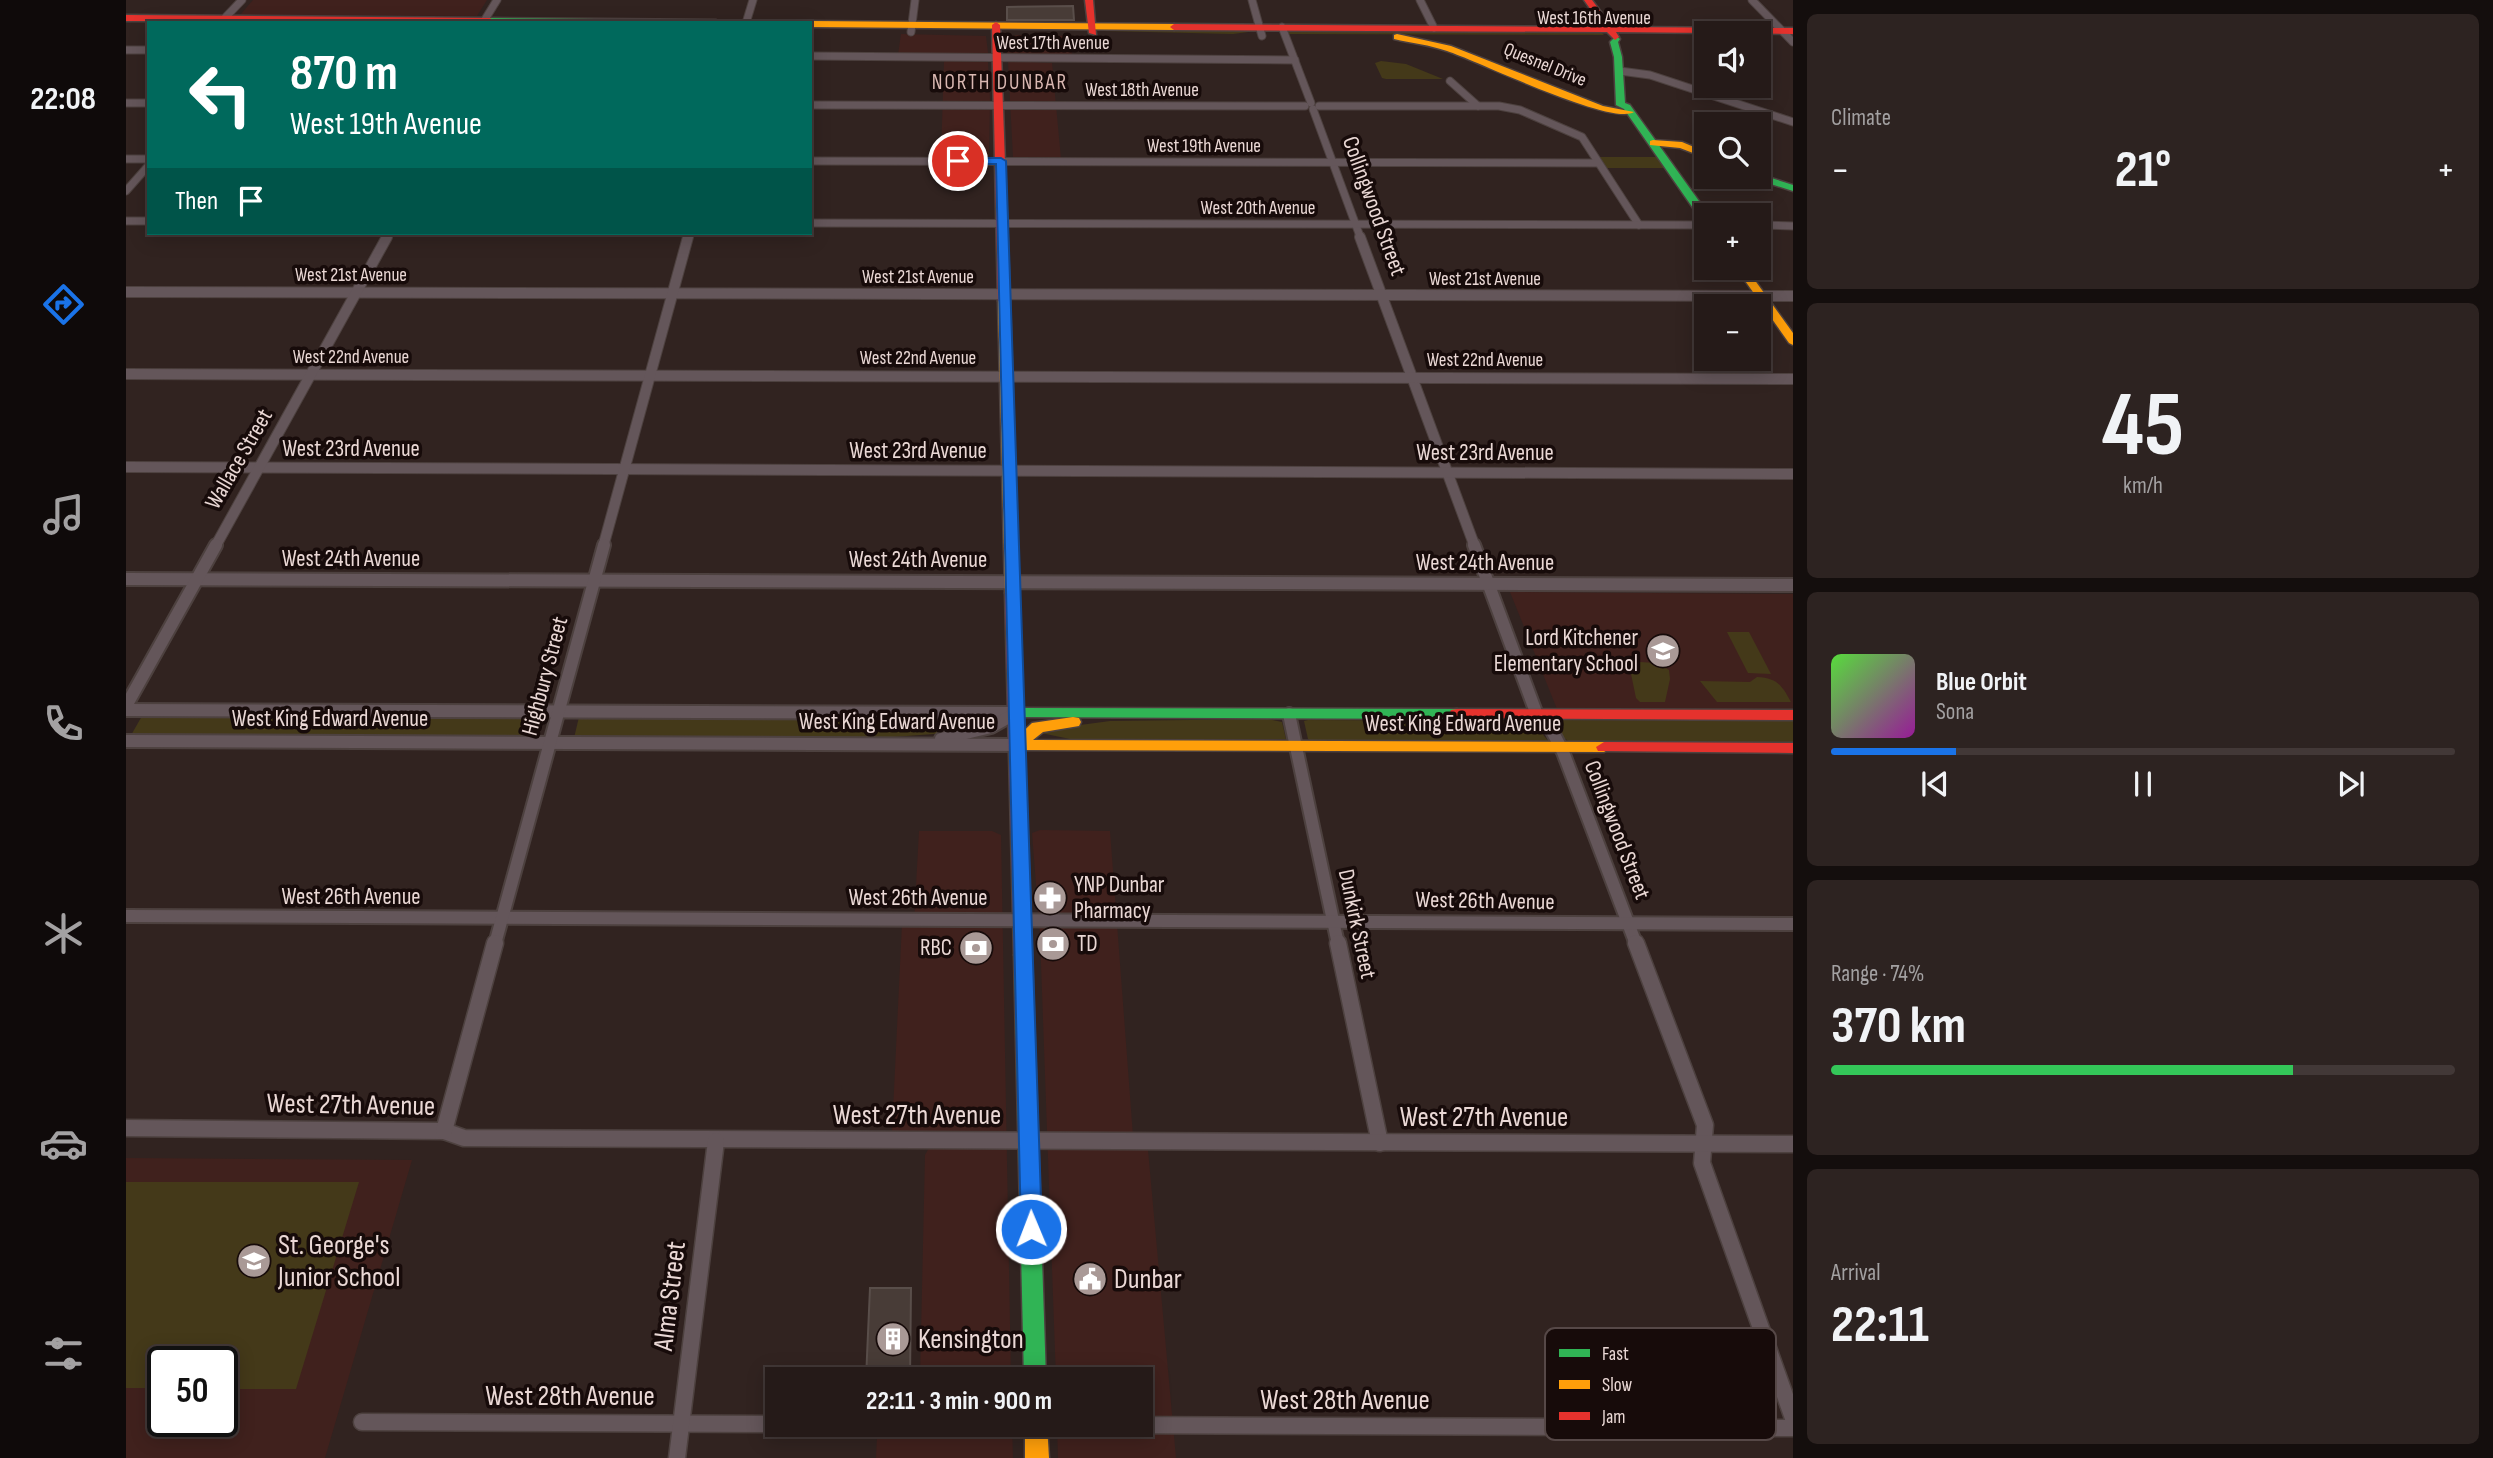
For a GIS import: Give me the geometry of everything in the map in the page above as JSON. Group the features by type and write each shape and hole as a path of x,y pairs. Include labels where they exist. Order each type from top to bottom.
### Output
{"main road":[{"path":"1089,0 1092,29"},
{"path":"1588,0 1629,52 1624,71 1628,110 1695,203"},
{"path":"126,18 222,21 484,21"},
{"name":"West 16th Avenue","path":"812,24 912,28 1261,31 1397,37"},
{"path":"126,25 147,26"},
{"name":"West 16th Avenue","path":"812,31 912,28"},
{"name":"West 16th Avenue","path":"1283,32 1434,28 1694,39"},
{"path":"996,29 1035,1367"},
{"name":"West 16th Avenue","path":"1452,43 1676,30 1790,37"},
{"name":"Quesnel Drive","path":"1397,37 1452,43 1601,109 1628,110"},
{"path":"1771,39 1790,37"},
{"path":"1653,144 1682,145 1694,150"},
{"path":"1771,181 1793,188"},
{"path":"1771,309 1793,341"},
{"name":"West King Edward Avenue","path":"1016,713 1793,715"},
{"path":"1017,745 1038,727 1097,719 1106,713"},
{"name":"West King Edward Avenue","path":"1017,745 1793,748"},
{"path":"1036,1437 1037,1458"}],"street":[{"path":"222,21 242,0"},
{"path":"484,21 497,0"},
{"path":"747,21 753,0"},
{"path":"912,28 915,0"},
{"path":"1252,0 1261,31"},
{"path":"1420,0 1434,28"},
{"path":"1752,0 1790,37"},
{"name":"Collingwood Street","path":"1283,32 1537,715 1546,720 1560,746 1705,1125 1702,1163 1761,1328"},
{"path":"126,50 147,50"},
{"name":"West 17th Avenue","path":"812,56 1295,60"},
{"path":"1624,71 1650,75 1793,122"},
{"path":"1450,81 1478,106"},
{"path":"126,103 147,103"},
{"name":"West 18th Avenue","path":"812,105 1505,107 1520,110 1581,137 1639,225"},
{"path":"126,159 147,159"},
{"name":"West 19th Avenue","path":"812,160 1597,163"},
{"path":"126,191 147,167"},
{"path":"126,221 147,221"},
{"name":"West 20th Avenue","path":"812,223 1694,225"},
{"path":"1771,225 1793,226"},
{"name":"Wallace Street","path":"126,708 195,579 388,235"},
{"name":"Highbury Street","path":"444,1131 688,235"},
{"name":"West 21st Avenue","path":"126,292 1694,296"},
{"name":"West 21st Avenue","path":"1771,296 1793,296"},
{"name":"West 22nd Avenue","path":"126,374 1793,379"},
{"name":"West 23rd Avenue","path":"126,467 1793,474"},
{"name":"West 24th Avenue","path":"126,579 1793,585"},
{"name":"West King Edward Avenue","path":"126,708 1016,713"},
{"path":"885,744 957,735 991,727 1016,713"},
{"name":"Dunkirk Street","path":"1289,714 1380,1143"},
{"name":"West King Edward Avenue","path":"126,741 1017,745"},
{"name":"West 26th Avenue","path":"126,916 1793,924"},
{"name":"West 27th Avenue","path":"126,1128 444,1131 464,1138 716,1141 1793,1144"},
{"name":"Alma Street","path":"677,1458 716,1141"},
{"name":"Collingwood Street","path":"1776,1370 1793,1418"},
{"name":"West 28th Avenue","path":"362,1422 765,1424"},
{"name":"West 28th Avenue","path":"1153,1426 1545,1428"}],"shaded area":[{"path":"253,0 487,0 477,16 240,15"},
{"path":"1104,28 1256,31 1233,34 1103,31"},
{"path":"1291,30 1602,33 1604,35 1287,34"},
{"path":"901,34 986,36 988,53 898,55"},
{"path":"1017,35 1070,36 1072,56 1007,54 1007,38"},
{"path":"946,60 988,62 989,155 986,157 944,158 941,155"},
{"path":"1010,61 1052,63 1061,159 1013,157"},
{"path":"1381,61 1406,64 1443,79 1382,78 1375,63"},
{"path":"1597,157 1657,157 1665,168 1604,168"},
{"name":"Lord Kitchener Elementary School","path":"1510,592 1793,594 1793,710 1557,709"},
{"path":"1727,632 1749,632 1771,674 1748,673"},
{"path":"1640,662 1656,663 1669,670 1670,679 1665,702 1640,702 1636,698 1630,669"},
{"path":"1757,677 1778,684 1791,702 1717,702 1700,681 1750,682"},
{"path":"142,716 535,718 529,739 130,737"},
{"path":"579,717 973,720 985,725 960,732 867,739 574,738"},
{"path":"1268,719 1282,722 1286,739 1070,739 1041,733 1043,730 1110,721"},
{"path":"1551,720 1793,721 1793,743 1569,741 1561,737"},
{"path":"1304,721 1532,721 1549,742 1312,741 1308,739"},
{"path":"1040,830 1110,831 1134,1149 1148,1150 1176,1458 1058,1458 1057,1437 1153,1437 1153,1367 1056,1367 1040,936 1032,833"},
{"path":"919,831 992,831 1001,835 1011,1367 920,1367 925,1155 929,1148 929,1132 892,1132 902,924 914,923"},
{"name":"St. George's Junior School","path":"126,1158 412,1160 325,1458 126,1458"},
{"path":"126,1182 359,1182 296,1389 238,1389 238,1346 147,1346 147,1388 126,1388"},
{"path":"877,1437 1012,1437 1013,1458 876,1458"}],"building":[{"path":"1073,6 1074,20 1007,20 1007,7"},
{"name":"Kensington","path":"870,1288 911,1288 910,1367 867,1367"}],"traffic: fast":[{"path":"1616,39 1614,42 1618,57 1621,105 1627,107 1695,203"},
{"path":"1771,181 1793,188"},
{"path":"1016,713 1457,714"},
{"path":"1023,955 1035,1367"}],"traffic: slow":[{"path":"812,24 1174,27"},
{"path":"1397,37 1448,48 1601,109 1629,112"},
{"path":"1653,143 1682,145 1694,150"},
{"path":"1750,280 1793,341"},
{"path":"1004,301 1012,593"},
{"path":"1017,745 1038,727 1073,722"},
{"path":"1017,745 1604,747"},
{"path":"1036,1437 1037,1458"}],"traffic: jam":[{"path":"1089,0 1093,33"},
{"path":"1588,0 1615,37"},
{"path":"126,18 490,21"},
{"path":"996,25 1004,301"},
{"path":"1174,27 1793,31"},
{"path":"1012,593 1023,955"},
{"path":"1457,714 1793,715"},
{"path":"1604,747 1793,748"}],"place":[{"name":"Lord Kitchener Elementary School","path":"1663,651"},
{"name":"YNP Dunbar Pharmacy","path":"1050,898"},
{"name":"TD","path":"1053,944"},
{"name":"RBC","path":"976,948"},
{"name":"St. George's Junior School","path":"254,1261"},
{"name":"Dunbar","path":"1090,1279"},
{"name":"Kensington","path":"893,1339"}],"district":[{"name":"NORTH DUNBAR","path":"1000,82"}],"route":[{"path":"958,161 1001,161 1031,1229"}]}
